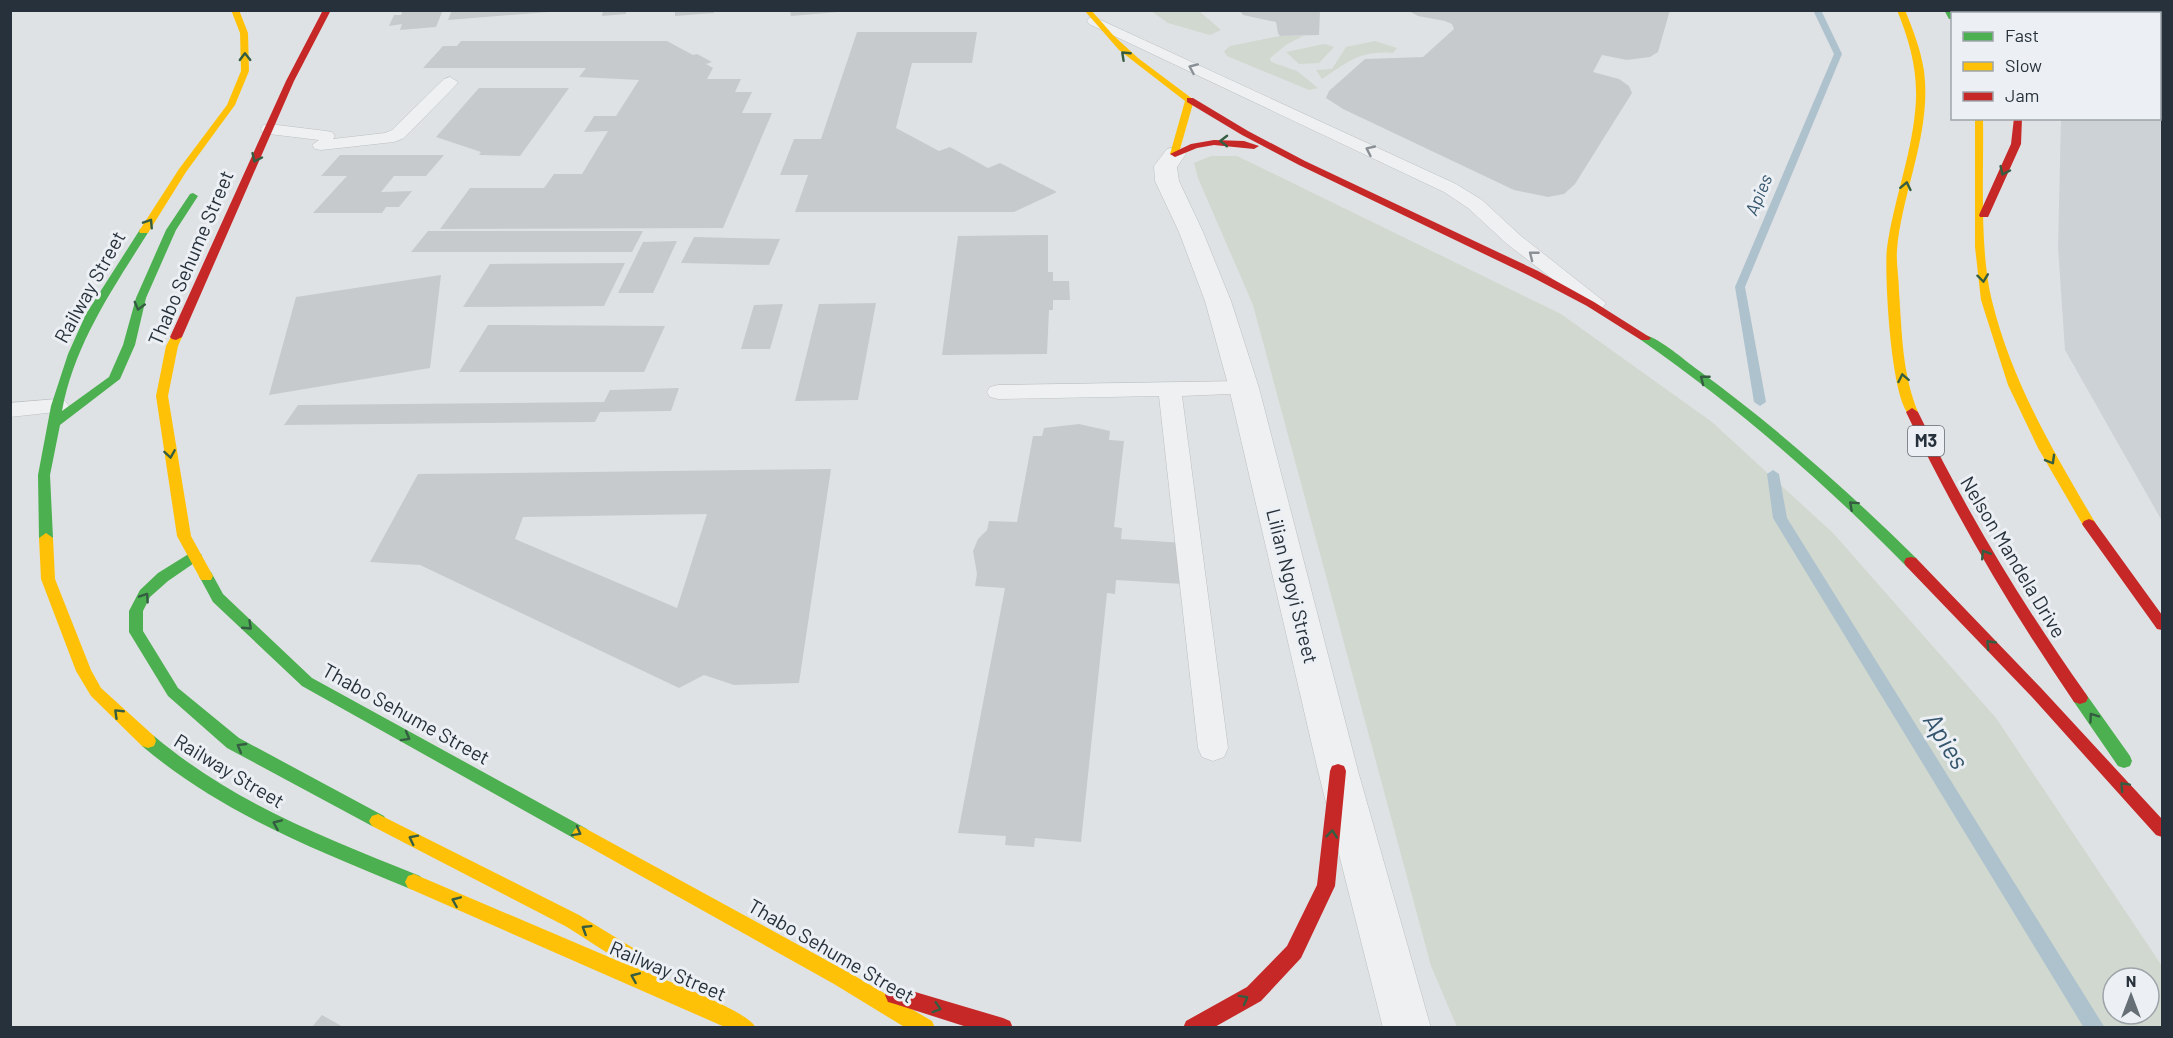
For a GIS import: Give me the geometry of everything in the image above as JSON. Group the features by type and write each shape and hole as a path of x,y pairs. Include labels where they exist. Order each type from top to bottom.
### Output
{"main road":[{"name":"Railway Street","path":"235,10 244,33 245,71 231,105 182,171 93,314 74,354 56,414 44,475 48,579 84,671 96,692 170,762 257,815 724,1016 746,1028"},
{"name":"Thabo Sehume Street","path":"327,10 287,89 181,325 165,370 162,396 168,446 184,536 218,598 307,682 841,978 925,1028"},
{"name":"Nelson Mandela Drive","path":"1901,10 1917,42 1921,58 1923,90 1892,251 1897,351 1907,401 1939,471 1981,548 2053,660 2163,816"},
{"path":"1090,16 1105,36 1134,64 1228,125 1274,149 1481,246 1612,316 1692,370 1786,444 1869,519 2044,700 2163,830"},
{"path":"267,99 287,89"},
{"path":"1175,154 1190,100"},
{"path":"1979,120 1980,247 1986,300 2014,385 2044,448 2071,496 2107,551 2163,625"},
{"path":"1981,220 2016,144 2018,120"},
{"path":"1175,154 1195,144 1223,141 1274,149"},
{"path":"56,414 114,379 129,345 141,298 166,240 203,180"},
{"path":"195,555 163,577 145,594 136,612 135,632 173,692 233,742 324,793 573,921 724,1016"},
{"path":"1192,1028 1254,994 1294,952 1326,886 1338,771"},
{"path":"841,978 1003,1028"}],"street":[{"name":"Lilian Ngoyi Street","path":"1175,154 1165,166 1167,181 1191,232 1218,301 1244,388 1338,771 1407,1028"}],"lane":[{"path":"1090,16 1450,188 1476,204 1514,240 1612,316"},
{"path":"269,129 323,141 387,138 398,134 450,82"},
{"path":"998,392 1244,388"},
{"path":"1170,389 1213,748"},
{"path":"10,410 56,414"}],"shaded area":[{"path":"1151,11 1199,11 1221,30 1210,35 1168,23"},
{"path":"2162,11 2162,521 2065,350 2058,247 2061,120 2161,120 2161,12 2022,12"},
{"path":"1280,36 1303,36 1286,45 1270,58 1271,62 1297,71 1318,88 1309,90 1227,56 1224,51 1230,46"},
{"path":"1375,41 1397,48 1393,53 1363,55 1322,79 1316,70 1332,69 1346,47"},
{"path":"1324,44 1334,47 1319,63 1299,64 1286,52"},
{"path":"1211,156 1237,156 1561,314 1712,422 1833,533 1996,718 2162,966 2162,1027 1457,1027 1431,966 1253,305 1198,178 1194,163"}],"building":[{"path":"403,10 443,10 436,27 400,30 402,24 389,26 394,15 401,15"},
{"path":"452,10 549,10 549,12 448,20"},
{"path":"603,10 626,10 626,14 602,16"},
{"path":"675,10 714,10 714,13 675,16"},
{"path":"790,10 838,10 838,12 791,16"},
{"path":"1239,10 1320,12 1319,35 1280,36 1276,22 1243,15"},
{"path":"1407,10 1670,10 1658,52 1650,57 1627,60 1602,55 1593,72 1619,79 1629,86 1632,93 1575,184 1564,194 1548,197 1514,190 1343,109 1326,98 1329,91 1365,59 1423,57 1454,29 1452,24 1445,21 1418,16"},
{"path":"857,32 977,32 972,63 912,63 896,128 939,151 950,147 988,168 1000,163 1057,192 1014,212 795,212 808,175 780,175 794,139 821,139"},
{"path":"461,41 667,41 712,62 706,64 713,68 707,79 741,79 735,92 752,92 742,113 772,113 723,228 440,229 470,188 544,188 554,174 582,174 608,131 584,132 594,116 616,116 639,80 579,77 586,68 423,68 443,46 457,46"},
{"path":"479,88 569,88 520,156 479,155 481,152 436,137"},
{"path":"340,155 444,155 426,176 394,176 381,192 412,191 399,207 386,207 382,213 313,213 347,176 321,176"},
{"path":"428,231 643,231 632,252 411,252"},
{"path":"1048,235 1048,272 1053,272 1053,281 1069,281 1070,300 1053,300 1053,310 1049,310 1047,354 942,355 958,236"},
{"path":"694,237 780,239 769,265 681,263"},
{"path":"677,241 653,293 618,293 643,242"},
{"path":"625,263 604,306 463,307 490,264"},
{"path":"441,275 430,368 269,395 296,297"},
{"path":"876,303 858,400 795,401 819,304"},
{"path":"783,304 770,349 741,349 754,305"},
{"path":"488,325 665,326 644,372 459,372"},
{"path":"679,388 671,411 600,412 595,422 284,425 298,405 604,402 610,390"},
{"path":"1079,424 1110,431 1109,440 1124,441 1114,527 1122,528 1121,539 1185,543 1183,584 1116,580 1115,594 1107,593 1081,842 1035,838 1034,847 1005,845 1006,836 958,833 1005,588 975,586 977,574 973,551 978,539 987,530 989,521 1017,522 1033,436 1042,436 1044,428"},
{"path":"831,469 799,683 734,685 704,675 679,688 420,565 370,562 418,474","holes":["707,514 677,608 515,539 523,517"]},
{"path":"322,1015 345,1028 311,1028"}],"waterway":[{"name":"Apies","path":"1760,402 1740,287 1838,54 1817,10"},
{"name":"Apies","path":"1773,474 1780,518 2095,1028"}],"traffic: fast":[{"path":"1947,10 1951,16"},
{"path":"55,422 114,379 129,345 141,298 171,230 193,196"},
{"path":"46,538 44,475 57,406 74,354 92,314 144,231"},
{"path":"1645,338 1716,389 1784,443 1849,501 1911,562"},
{"path":"195,555 163,577 145,594 136,611 136,632 173,692 233,743 378,821"},
{"path":"206,576 218,598 307,682 581,834"},
{"path":"2080,698 2124,761"},
{"path":"148,741 176,765 240,805 309,839 414,882"}],"traffic: slow":[{"path":"144,231 182,171 231,105 245,71 244,33 235,10"},
{"path":"1087,10 1135,60 1190,100 1175,154"},
{"path":"1901,10 1914,42 1920,72 1917,130 1897,218 1892,255 1899,368 1912,412"},
{"path":"1979,120 1980,247 1986,300 2014,385 2044,448 2089,524"},
{"path":"176,337 172,346 162,396 184,536 206,576"},
{"path":"46,538 48,579 84,671 96,692 148,741"},
{"path":"378,821 573,921 636,960"},
{"path":"581,834 841,978 925,1028"},
{"path":"414,882 724,1015 746,1028"}],"traffic: jam":[{"path":"176,337 290,81 327,10"},
{"path":"1190,100 1302,163 1534,273 1591,304 1645,338"},
{"path":"1984,215 2016,144 2018,120"},
{"path":"1175,154 1204,144 1234,143 1254,146"},
{"path":"1912,412 1949,487 1990,559 2033,629 2080,698"},
{"path":"2089,524 2162,625"},
{"path":"1911,562 2036,692 2162,830"},
{"path":"1193,1028 1254,994 1294,952 1326,886 1338,771"},
{"path":"895,995 1003,1028"}]}
